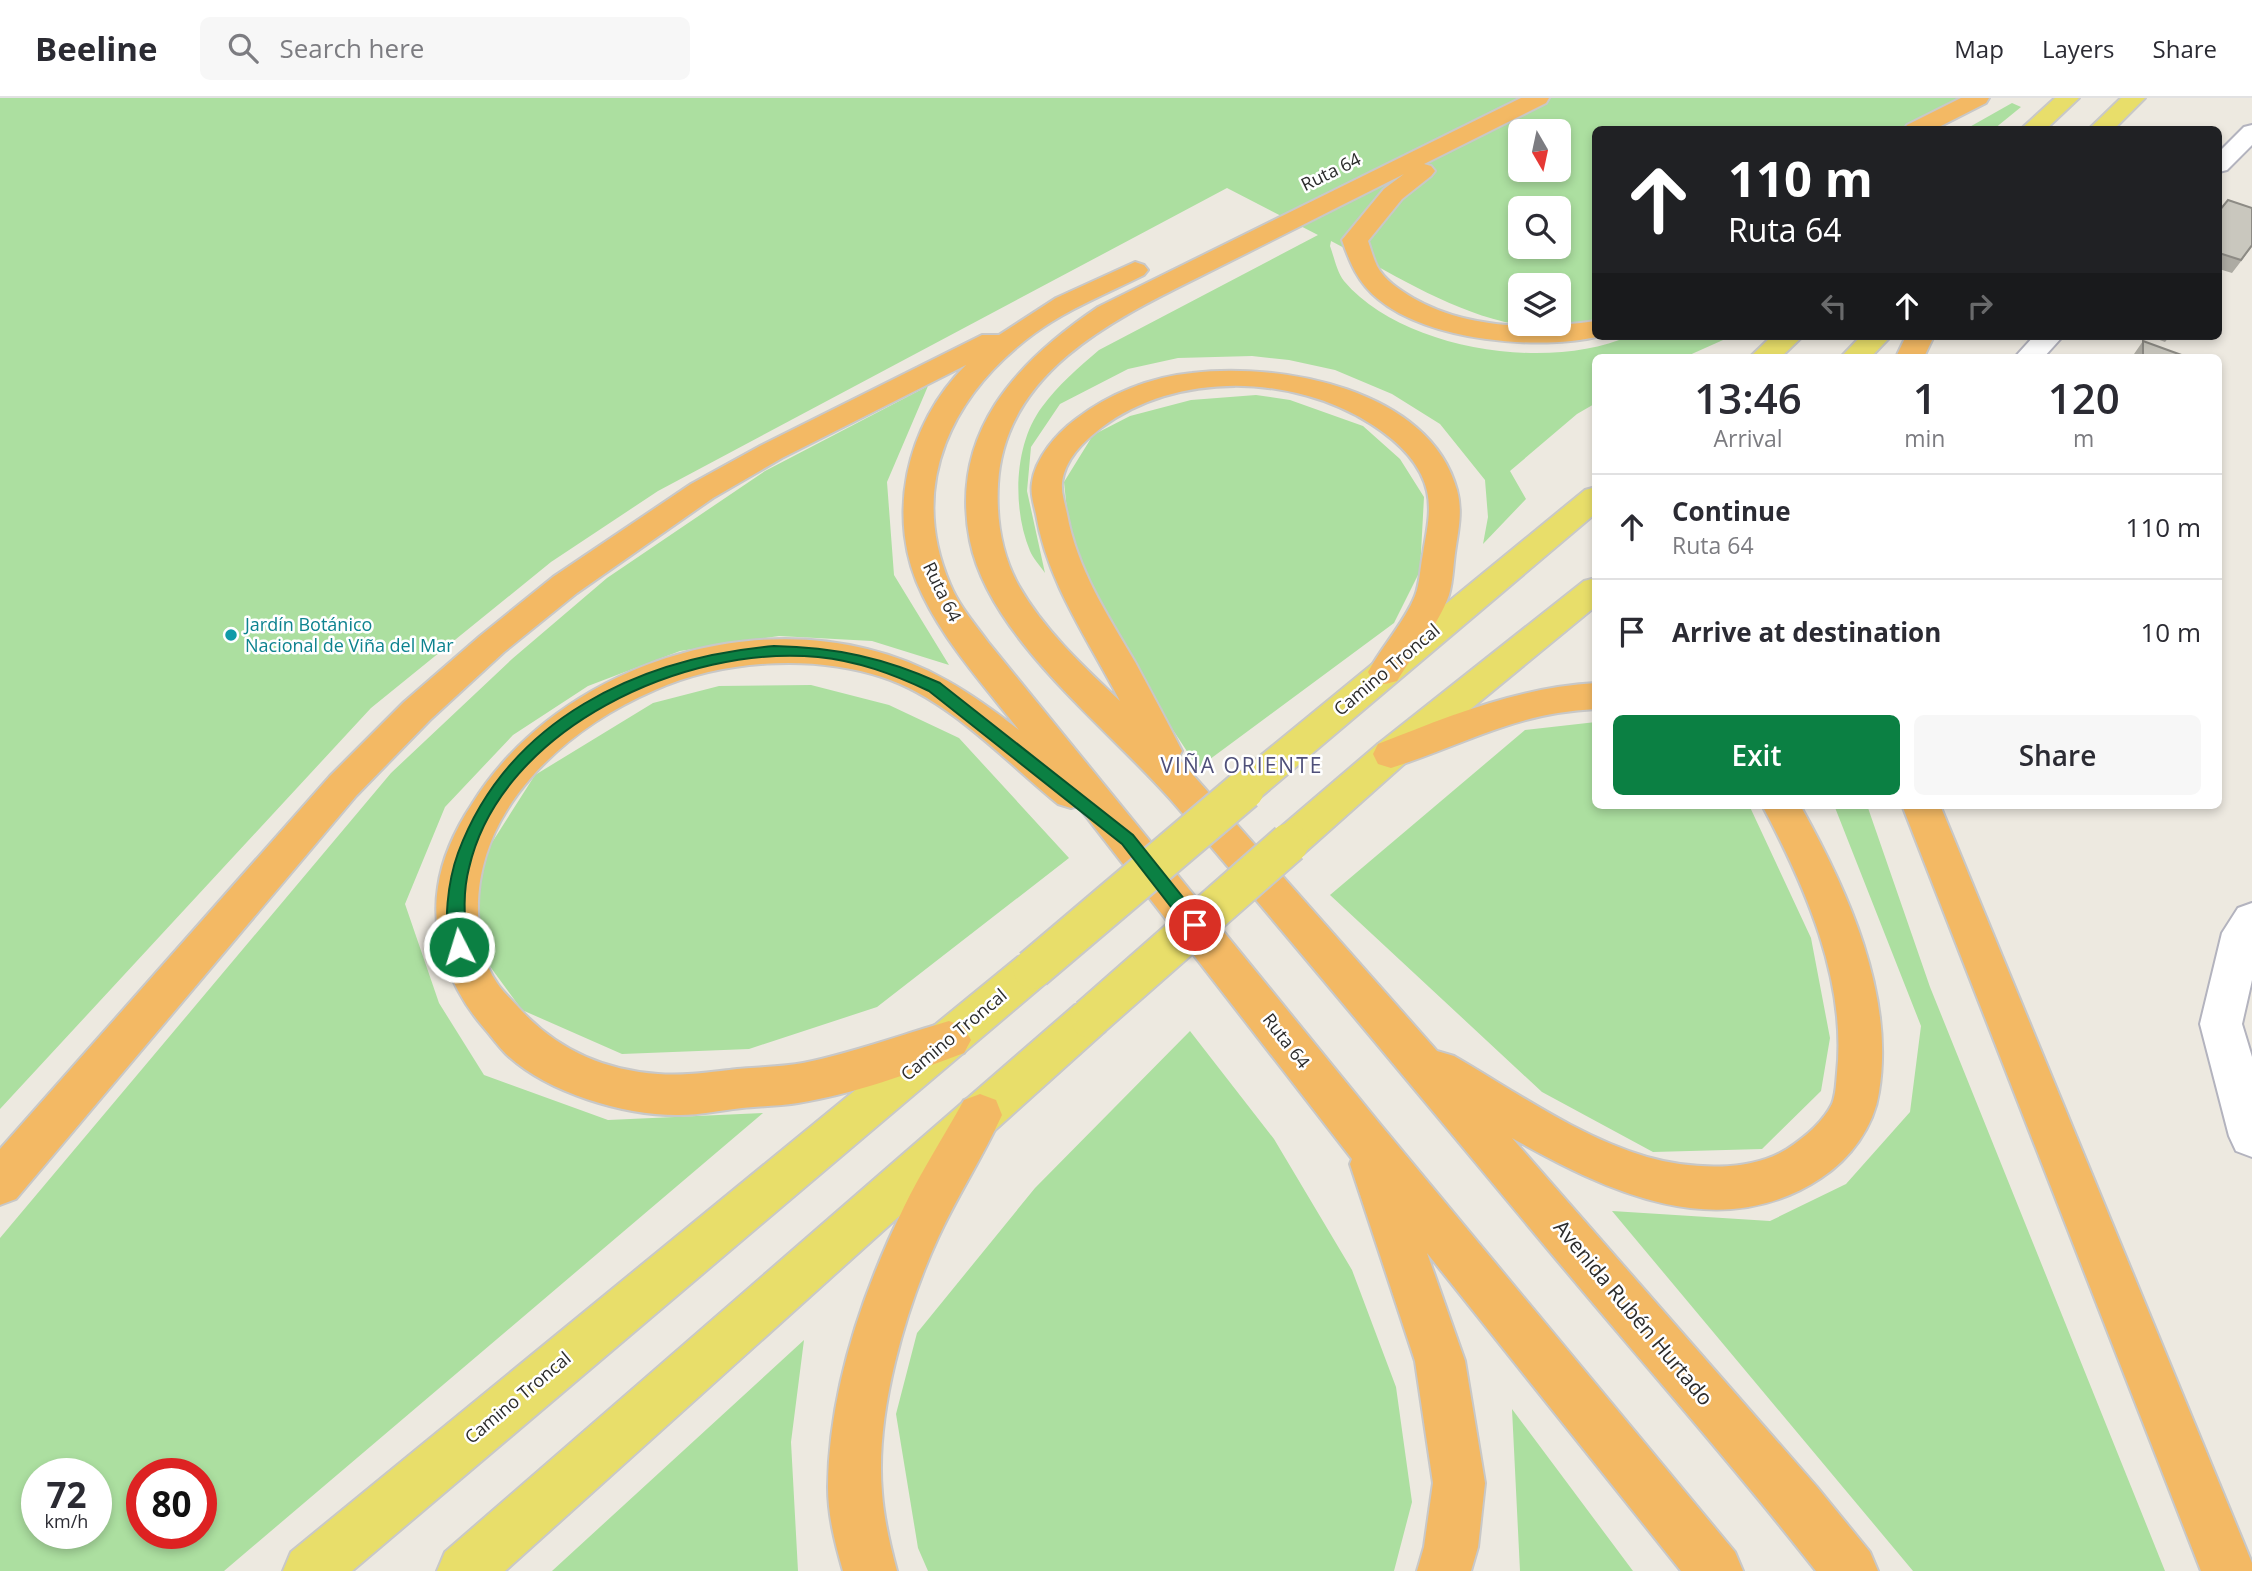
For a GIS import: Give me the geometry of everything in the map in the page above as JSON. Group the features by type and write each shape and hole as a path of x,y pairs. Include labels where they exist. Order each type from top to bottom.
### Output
{"highway":[{"name":"Ruta 64","path":"1415,1056 1183,787 1046,649 1019,614 999,578 986,543 982,475 994,432 1004,411 1023,383 1047,357 1075,334 1107,313 1538,98"},
{"path":"1923,126 1978,98"},
{"path":"1477,128 1393,194 1355,240 1363,270 1393,297 1440,320 1468,328 1528,336 1592,330"},
{"name":"Ruta 64","path":"1162,256 1028,326 972,374 950,402 933,433 922,466 918,501 920,537 930,575 949,613 1364,1139"},
{"path":"0,1183 343,786 417,711 492,644 575,578 702,491 771,452 1063,306"},
{"path":"1183,787 1064,568 1052,526 1047,484 1055,461 1068,440 1087,422 1111,406 1139,394 1203,380 1272,380 1344,398 1388,421 1410,439 1427,458 1438,479 1444,501 1444,524 1432,595 1385,672"},
{"path":"949,1040 806,1082 676,1095 621,1088 572,1073 531,1049 496,1020 473,984 459,947 455,907 461,867 475,827 497,791 526,757 560,727 599,702 640,681 729,655 807,652 859,659 899,670 934,687 1127,839"},
{"path":"1391,754 1539,700 1592,696"},
{"path":"1415,1056 1598,1159 1635,1175 1674,1185 1713,1189 1751,1185 1784,1175 1818,1156 1842,1128 1857,1095 1861,1060 1854,996 1831,908 1801,840 1783,809"},
{"path":"1923,809 2228,1571"},
{"name":"Avenida Rubén Hurtado","path":"1415,1056 1851,1571"},
{"path":"870,1571 864,1556 855,1489 857,1424 871,1362 915,1237 979,1115"},
{"path":"1364,1139 1440,1361 1459,1483 1451,1547 1444,1571"},
{"path":"1364,1139 1716,1571"}],"main road":[{"path":"2036,126 2068,98"},
{"path":"2103,126 2134,98"},
{"path":"1768,354 1784,340"},
{"path":"1857,354 1873,340"},
{"name":"Camino Troncal","path":"310,1571 1592,500"},
{"path":"464,1571 1391,754 1592,592"}],"street":[{"path":"2222,162 2252,132"},
{"path":"2032,354 2045,340"},
{"path":"2252,920 2242,933 2221,1024 2252,1136"}],"green space":[{"name":"Jardín Botánico Nacional de Viña del Mar","path":"0,98 1961,98 1916,126 1592,126 1592,320 1573,325 1571,273 1508,273 1508,322 1474,313 1443,300 1331,241 1330,246 1344,281 1370,305 1402,324 1439,338 1478,348 1519,353 1559,352 1596,347 1617,340 1723,340 1692,354 1592,354 1592,405 1577,414 1510,471 1526,499 1483,544 1488,517 1485,480 1440,424 1392,394 1335,370 1289,360 1252,356 1178,358 1128,369 1060,404 1031,447 1027,491 1045,573 1031,554 1020,516 1021,457 1033,422 1048,399 1099,350 1318,235 1227,188 658,491 551,562 371,708 0,1109"},
{"path":"2012,103 2021,107 1998,126 1971,126"},
{"path":"928,386 887,482 894,575 949,665 872,641 779,636 680,651 588,686 513,735 445,807 405,904 439,1003 484,1075 608,1120 763,1113 224,1571 0,1571 0,1238 391,773 512,659 607,578 765,471"},
{"path":"1256,395 1290,400 1363,426 1400,459 1424,497 1420,571 1394,623 1198,768 1121,651 1078,575 1069,530 1064,482 1093,435 1130,416 1191,400"},
{"path":"811,685 889,705 959,738 1069,858 877,1007 749,1049 622,1054 522,1010 478,950 477,866 535,775 653,703 719,686"},
{"path":"1592,722 1592,809 1751,809 1811,938 1830,1038 1821,1091 1762,1149 1653,1152 1542,1092 1330,895 1525,730"},
{"path":"1836,809 1868,809 1930,987 2165,1571 1913,1571 1612,1211 1770,1221 1846,1184 1910,1112 1921,1026"},
{"path":"1190,1031 1274,1139 1352,1270 1396,1387 1412,1502 1394,1571 928,1571 918,1548 896,1414 917,1333 1035,1188"},
{"path":"804,1340 791,1442 798,1571 552,1571"},
{"path":"1512,1409 1633,1571 1520,1571"}],"building":[{"path":"2228,200 2252,208 2252,245 2241,260 2222,254 2222,207"},
{"path":"2143,341 2179,354 2143,354"}],"place":[{"name":"Jardín Botánico Nacional de Viña del Mar","path":"231,635"}],"district":[{"name":"VIÑA ORIENTE","path":"1242,766"}],"route":[{"path":"459,947 455,907 461,867 475,827 497,791 526,757 560,727 599,702 640,681 729,655 774,651 818,652 859,659 899,670 934,687 1127,839 1195,925"}]}
